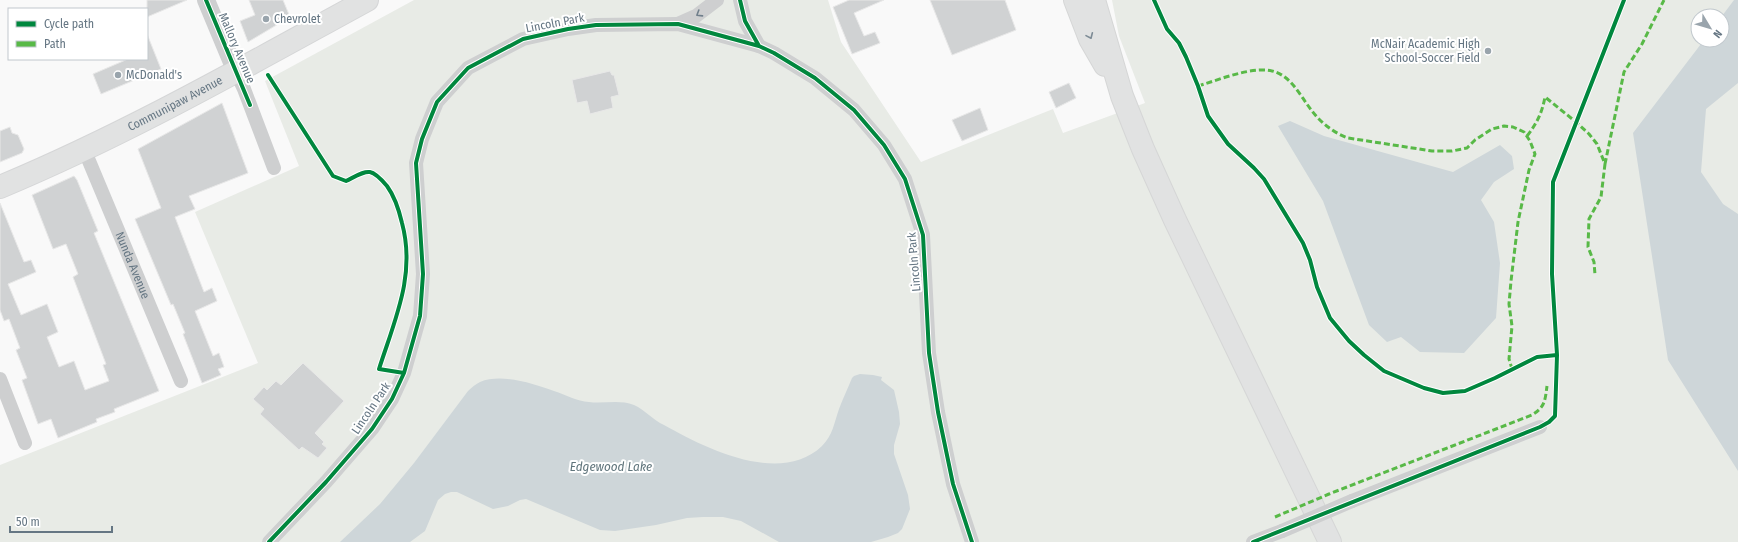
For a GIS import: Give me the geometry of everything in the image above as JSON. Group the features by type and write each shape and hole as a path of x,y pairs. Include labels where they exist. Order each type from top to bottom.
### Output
{"main road":[{"name":"Communipaw Avenue","path":"0,187 84,149 236,72 367,0"},
{"path":"1075,0 1090,39 1122,96"},
{"path":"1094,0 1122,96 1143,149 1175,220 1330,542"},
{"path":"1101,0 1105,34"}],"street":[{"name":"Mallory Avenue","path":"206,0 244,89 274,168"},
{"name":"Lincoln Park","path":"678,24 696,16 717,0"},
{"path":"740,0 745,21 759,46"},
{"name":"Lincoln Park","path":"268,542 326,482 372,429 392,398 404,373 420,316 423,274 416,164 422,139 437,102 468,68 523,39 568,29 596,25 678,24 759,46 774,53 815,78 854,110 884,145 905,179 923,235 929,353 938,412 953,484 972,542"},
{"name":"Nunda Avenue","path":"84,149 181,381"},
{"path":"0,379 25,443"},
{"path":"1254,542 1540,427"}],"shaded area":[{"path":"414,0 828,0 841,42 921,162 1053,109 1063,133 1145,103 1119,36 1112,0 1738,0 1738,542 0,542 0,465 258,363 195,212 299,166 265,81"}],"water":[{"path":"1734,0 1738,0 1738,83 1706,109 1701,172 1723,204 1738,214 1738,471 1668,360 1633,133 1698,48 1730,48 1730,8 1728,8"},
{"path":"1290,121 1324,136 1453,172 1500,145 1512,156 1514,169 1494,182 1481,200 1494,222 1500,263 1496,318 1464,353 1420,352 1401,337 1387,342 1369,325 1323,201 1278,126"},
{"name":"Edgewood Lake","path":"860,374 882,377 881,380 894,390 899,412 900,424 894,445 894,454 908,495 910,509 902,529 898,533 888,537 871,542 779,542 741,521 723,517 687,518 656,525 615,531 600,530 526,499 520,500 508,506 493,509 457,492 451,492 445,494 438,500 425,531 410,542 340,542 380,504 414,463 468,391 480,382 498,379 518,380 585,401 628,403 638,407 660,423 700,444 743,459 764,463 785,463 805,458 826,442 831,433 852,378"}],"building":[{"path":"147,0 187,0 148,17"},
{"name":"Chevrolet","path":"249,0 283,0 290,17 248,42 240,21 255,15"},
{"path":"849,0 884,0 854,13 864,36 875,32 880,43 852,54 833,7"},
{"path":"930,0 1005,0 1016,30 952,55"},
{"path":"148,36 161,69 101,94 93,74 126,60 148,60"},
{"path":"610,71 612,75 614,75 619,95 611,97 613,108 590,114 587,101 577,103 572,80"},
{"path":"1069,83 1076,98 1056,108 1049,92"},
{"path":"222,103 248,173 189,196 195,209 175,217 204,292 212,288 217,301 195,311 213,356 219,353 224,367 218,369 221,375 202,383 183,334 185,333 173,304 171,305 135,219 161,208 138,149"},
{"path":"980,108 988,130 962,141 952,120"},
{"path":"10,127 12,133 18,135 24,149 22,153 0,162 0,131"},
{"path":"74,176 98,231 94,233 159,391 114,409 115,412 96,419 97,422 58,438 51,419 38,424 22,380 27,378 16,350 20,348 9,319 4,321 0,310 0,203 24,262 31,260 36,272 8,284 21,315 47,304 58,332 47,337 59,367 74,361 85,390 109,381 103,365 106,364 73,277 78,274 66,244 53,249 32,195"},
{"path":"303,363 344,401 315,433 324,442 322,444 327,448 318,458 302,447 299,450 260,414 264,409 253,399 264,387 267,390 276,381 281,385"}],"marked path":[{"path":"1605,164 1624,72 1642,44 1664,0"},
{"path":"1198,86 1245,72 1270,70 1285,77 1297,90 1319,120 1343,136 1432,151 1452,151 1467,148 1475,140 1492,129 1504,126 1513,127 1524,132 1530,141 1535,154 1529,170 1518,222 1511,281 1509,304 1512,326 1509,359 1512,369"},
{"path":"1527,136 1539,118 1545,97 1576,122 1597,144 1605,164 1601,197 1589,219 1588,247 1594,262 1595,275"},
{"path":"1275,517 1329,494 1532,415 1540,409 1544,403 1547,386"}],"cycle path":[{"path":"206,0 250,105"},
{"path":"740,0 745,21 759,46"},
{"path":"1154,0 1167,29 1179,43 1186,57 1208,116 1228,144 1264,179 1303,243 1310,260 1317,287 1330,318 1349,341 1364,355 1384,371 1424,388 1443,393 1465,391 1537,357 1557,355"},
{"path":"1253,542 1540,427 1549,422 1555,416 1557,355 1552,274 1553,182 1624,0"},
{"path":"269,542 326,482 372,429 392,399 404,373 420,316 423,274 416,163 422,139 437,102 468,68 523,39 568,29 596,25 678,24 759,46 774,53 815,78 854,110 884,145 905,179 923,235 929,353 938,412 953,484 972,542"},
{"path":"268,75 333,176 346,181 359,174 368,172 377,175 390,190 401,218 406,242 407,261 402,297 379,369 404,373"}],"place":[{"name":"Chevrolet","path":"266,19"},
{"name":"McNair Academic High School-Soccer Field","path":"1488,51"},
{"name":"McDonald's","path":"118,75"}]}
